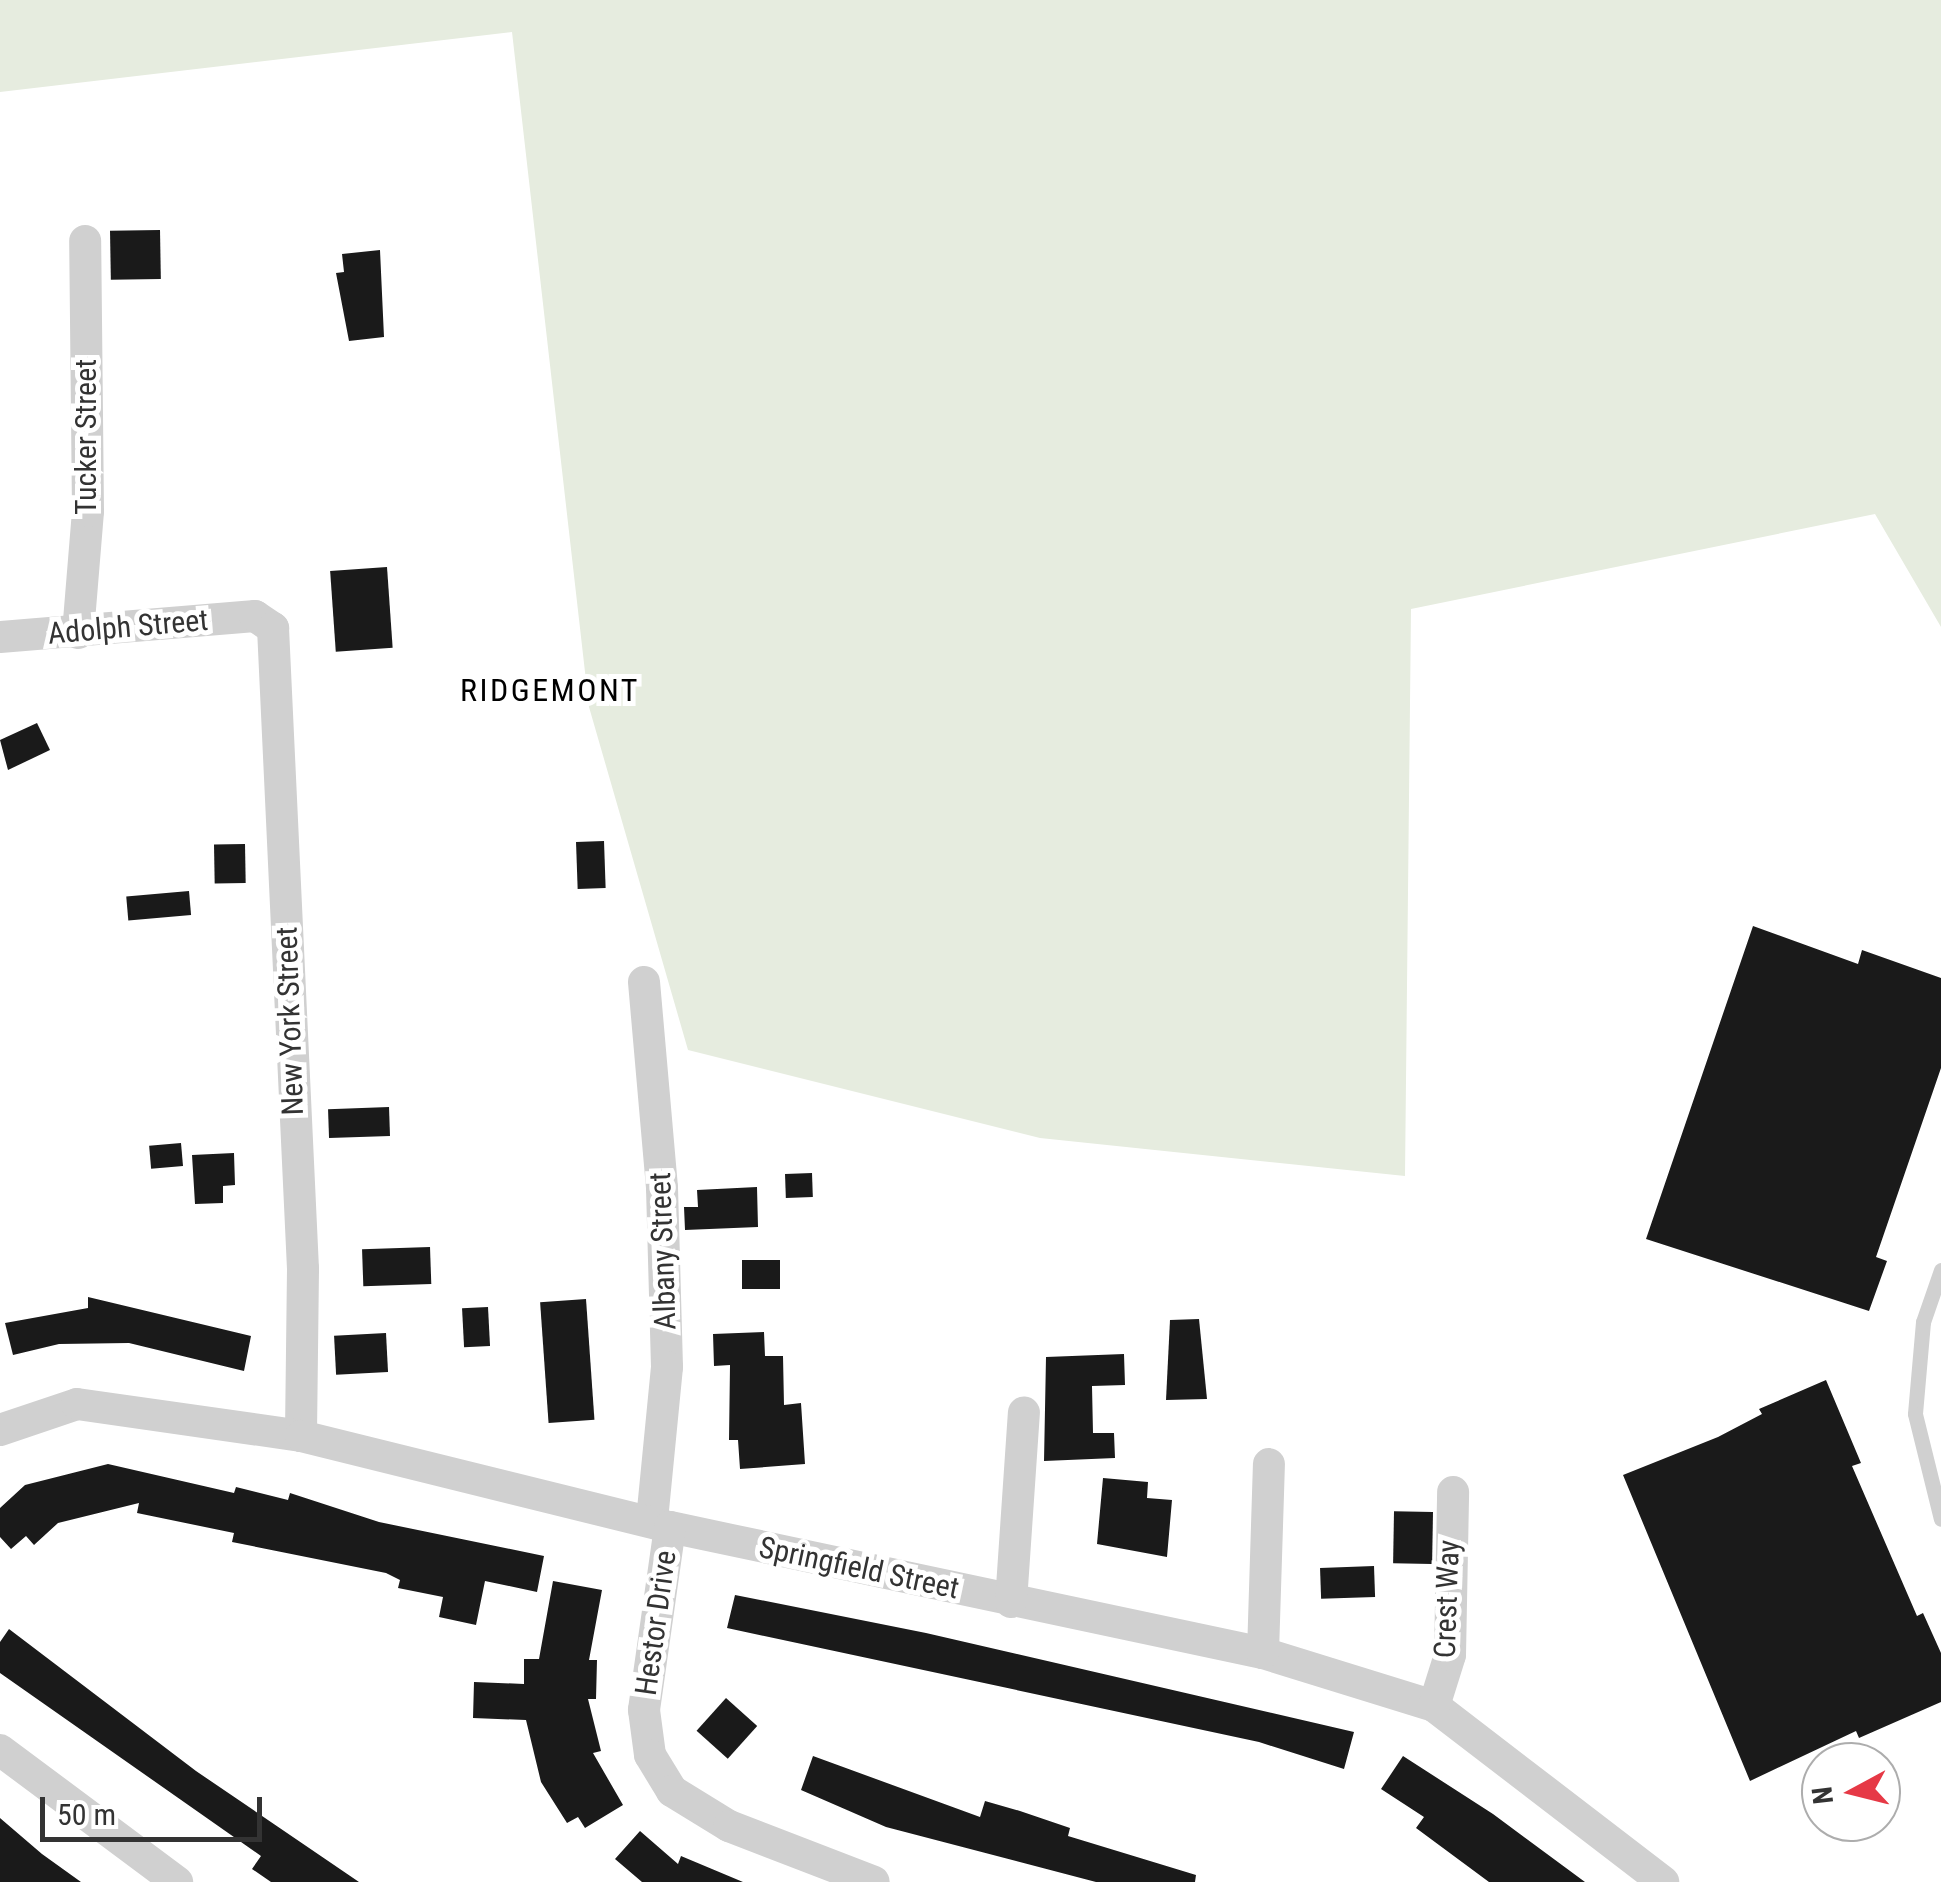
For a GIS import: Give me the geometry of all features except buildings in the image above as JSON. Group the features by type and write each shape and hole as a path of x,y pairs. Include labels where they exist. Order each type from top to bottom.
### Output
{"street":[{"name":"Tucker Street","path":"78,632 88,511 85,241"},
{"name":"Adolph Street","path":"0,637 255,616"},
{"name":"New York Street","path":"255,616 273,628 277,640 303,1269 300,1436"},
{"name":"Albany Street","path":"644,982 662,1188 668,1367 661,1524"},
{"name":"Springfield Street","path":"0,1430 77,1404 300,1436 661,1524 1263,1653 1434,1706 1664,1882"},
{"path":"1011,1602 1024,1412"},
{"path":"1263,1653 1269,1464"},
{"name":"Crest Way","path":"1434,1706 1450,1655 1453,1492"},
{"name":"Hestor Drive","path":"661,1524 644,1710 650,1755 672,1791 729,1826 874,1882"},
{"path":"0,1750 178,1882"}],"lane":[{"path":"1941,1270 1923,1322 1915,1414 1941,1519"}],"shaded area":[{"path":"0,0 1941,0 1941,627 1875,514 1411,609 1405,1176 1040,1138 688,1050 589,707 512,32 0,92"}],"district":[{"name":"RIDGEMONT","path":"550,690"}]}
